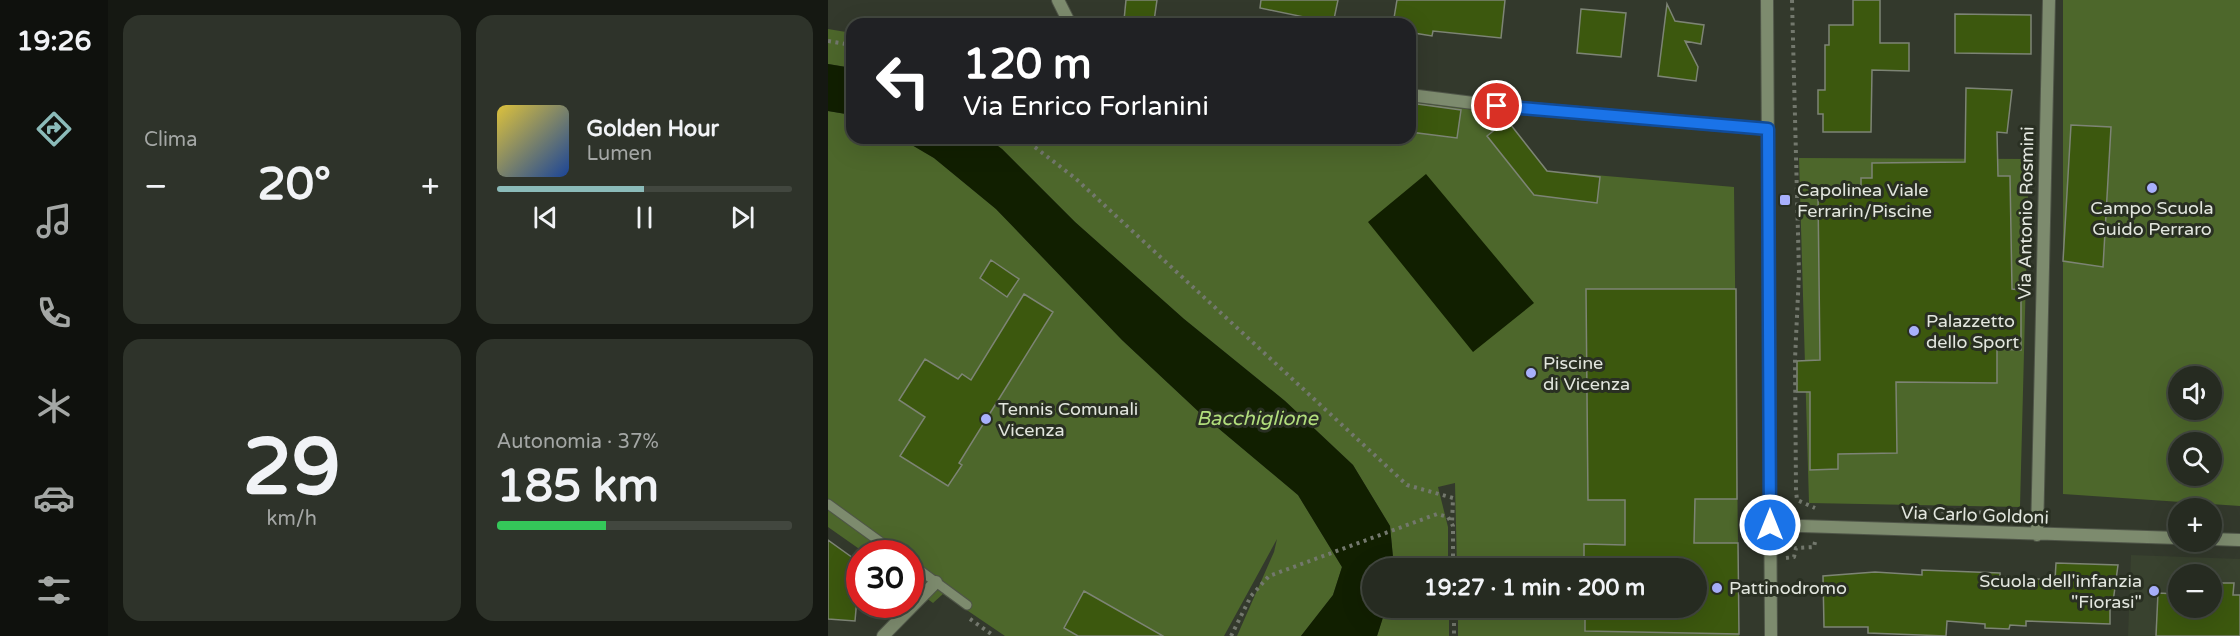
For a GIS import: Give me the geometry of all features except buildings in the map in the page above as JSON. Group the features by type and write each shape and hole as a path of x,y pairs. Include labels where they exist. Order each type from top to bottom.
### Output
{"street":[{"path":"1058,0 1067,18"},
{"path":"1767,0 1771,636"},
{"name":"Via Antonio Rosmini","path":"2037,535 2049,0"},
{"path":"1416,96 1497,106 1768,129"},
{"name":"Via Carlo Goldoni","path":"1770,525 2168,538"},
{"path":"2222,539 2240,540"},
{"path":"883,636 936,582"}],"lane":[{"path":"828,504 878,540"},
{"path":"924,573 967,605"}],"path":[{"path":"1792,0 1799,273 1795,360 1796,491 1797,500 1816,509"},
{"path":"828,41 846,44"},
{"path":"1031,144 1075,178 1407,484 1453,498 1453,558"},
{"path":"1231,636 1251,596 1269,576 1437,514 1448,517 1452,524"},
{"path":"1454,618 1454,636"}],"shaded area":[{"name":"Scuola dell'infanzia \"Fiorasi\"","path":"2131,555 2240,559 2240,636 2128,636"}],"green space":[{"name":"Campo Scuola Guido Perraro","path":"2063,0 2240,0 2240,506 2222,505 2222,498 2168,498 2168,501 2063,494"},
{"path":"828,29 846,32 846,67 828,64"},
{"name":"Piscine di Vicenza","path":"1416,103 1500,113 1548,171 1734,187 1739,636 1458,636 1458,618 1707,618 1707,558 1457,558 1455,483 1438,487 1448,527 1448,558 1393,558 1390,526 1353,465 1285,401 1184,319 1075,222 995,144 1416,144"},
{"name":"Tennis Comunali Vicenza","path":"828,111 846,114 846,144 910,144 934,158 996,209 1122,340 1199,412 1298,495 1342,567 1333,595 1301,636 1237,636 1274,552 1277,539 1224,636 1005,636 943,594 933,603 924,596 924,540 846,540 828,527"},
{"name":"Palazzetto dello Sport","path":"1799,158 2029,159 2020,507 1809,503"},
{"path":"1383,618 1449,618 1449,636 1377,636"}],"water":[{"path":"828,64 846,67 846,114 828,111"},
{"name":"Bacchiglione","path":"910,144 995,144 1075,222 1184,319 1285,401 1353,465 1390,526 1393,558 1362,558 1362,618 1383,618 1377,636 1301,636 1333,595 1342,567 1298,495 1199,412 1122,340 996,209 934,158"},
{"path":"1426,174 1534,303 1473,352 1368,222"}],"place":[{"name":"Campo Scuola Guido Perraro","path":"2152,188"},
{"name":"Capolinea Viale Ferrarin/Piscine","path":"1785,200"},
{"name":"Palazzetto dello Sport","path":"1914,331"},
{"name":"Piscine di Vicenza","path":"1531,373"},
{"name":"Tennis Comunali Vicenza","path":"986,419"},
{"name":"Pattinodromo","path":"1717,588"},
{"name":"Scuola dell'infanzia \"Fiorasi\"","path":"2154,591"}],"route":[{"path":"1497,106 1768,129 1770,525"}]}
